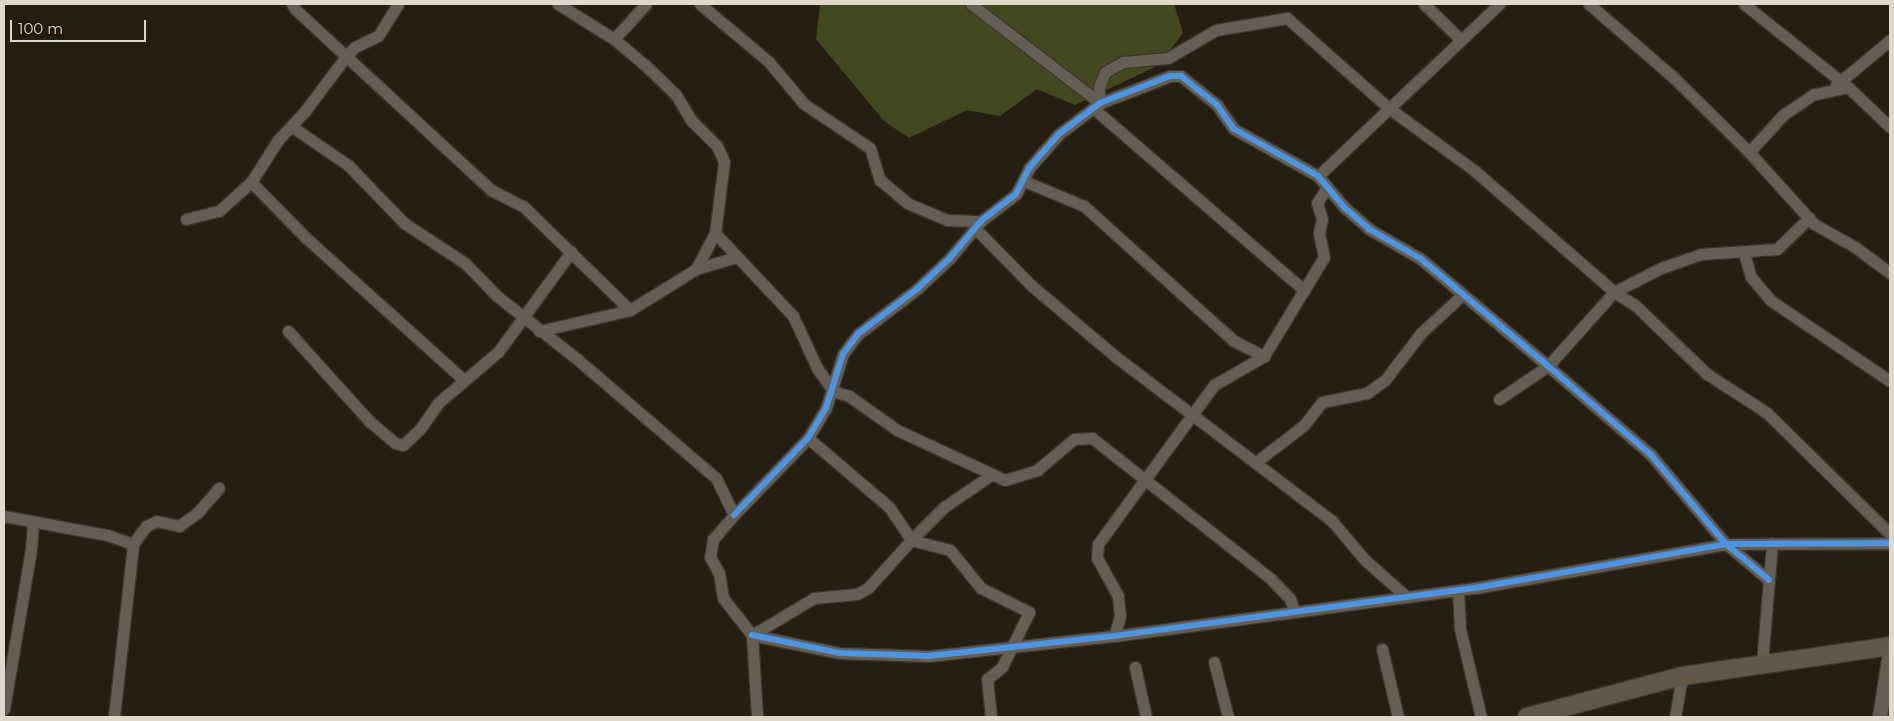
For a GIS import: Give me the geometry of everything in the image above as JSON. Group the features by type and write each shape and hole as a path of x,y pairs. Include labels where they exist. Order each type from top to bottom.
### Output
{"highway":[{"path":"1527,717 1682,676 1890,646"}],"street":[{"path":"292,4 491,190 523,206 630,310"},
{"path":"186,219 219,211 250,182 346,55 378,36 398,4"},
{"path":"558,4 614,39 676,94 692,120 717,146 724,162 715,233 696,269"},
{"path":"614,39 646,4"},
{"path":"700,4 769,62 804,104 870,148 880,180 907,203 947,220 978,225 1048,299 1116,357 1194,414 1332,521 1365,560 1407,597"},
{"path":"971,4 1096,105 1304,290"},
{"path":"1424,4 1460,39"},
{"path":"1318,176 1499,4"},
{"path":"1589,4 1640,47 1749,152 1809,218 1890,273"},
{"path":"1744,4 1844,84 1890,126"},
{"path":"1096,105 1099,88 1105,72 1123,62 1168,58 1216,30 1287,18 1390,109 1475,171 1614,292 1635,305 1707,374 1766,414 1890,534"},
{"path":"1749,152 1784,114 1814,94 1830,91 1844,84 1890,40"},
{"path":"757,717 752,635 723,598 719,573 710,557 713,539 808,438 833,391 843,354 858,334 917,289 978,225 1016,194 1029,168 1059,134 1096,105 1170,76 1181,76 1217,105 1234,130 1318,176 1369,229 1421,258 1651,455 1726,544 1769,580"},
{"path":"292,126 348,165 404,223 465,263 524,318 577,359 716,478 734,515"},
{"path":"1024,180 1084,206 1234,341 1264,356"},
{"path":"250,182 312,244 464,380"},
{"path":"1114,636 1120,616 1118,596 1097,558 1098,544 1214,385 1264,356 1324,257 1320,233 1322,219 1317,203 1327,187"},
{"path":"1499,399 1548,366 1614,292 1661,268 1701,254 1744,253 1777,248 1809,218"},
{"path":"715,233 793,316 817,368 833,391 849,396 897,430 990,475 1005,480 1037,470 1074,439 1092,438 1271,579 1290,599 1294,610"},
{"path":"288,331 369,421 395,444 403,445 420,429 438,403 498,352 571,252"},
{"path":"1744,253 1750,277 1770,300 1890,381"},
{"path":"540,331 630,310 696,269 736,257"},
{"path":"1256,462 1304,425 1322,402 1367,393 1385,380 1421,333 1462,295"},
{"path":"808,438 889,507 911,540 950,550 981,588 1030,612 1002,667 987,679 990,717"},
{"path":"752,635 814,598 862,591 944,507 990,475"},
{"path":"114,717 133,544 146,526 157,521 179,526 198,512 220,488"},
{"path":"4,516 107,535 133,544"},
{"path":"4,709 31,550 33,522"},
{"path":"752,635 840,653 929,656 1114,636 1294,610 1458,590 1726,544 1890,543"},
{"path":"1762,663 1772,544"},
{"path":"1458,590 1460,629 1481,717"},
{"path":"1382,649 1398,717"},
{"path":"1880,717 1888,685 1890,653"},
{"path":"1214,662 1228,717"},
{"path":"1136,668 1146,717"},
{"path":"1675,717 1682,676"}],"green space":[{"path":"820,4 1174,4 1183,33 1159,65 1075,105 1037,89 1000,116 967,110 909,138 884,121 816,39"}],"cycle path":[{"path":"734,515 808,438 826,408 843,354 858,334 917,289 950,258 981,221 1016,194 1029,168 1059,134 1100,103 1170,76 1181,76 1217,105 1234,129 1318,176 1344,207 1369,229 1421,259 1548,366 1651,455 1726,544 1769,580"},
{"path":"752,635 840,653 929,656 1114,636 1475,588 1726,544 1890,543"}]}
